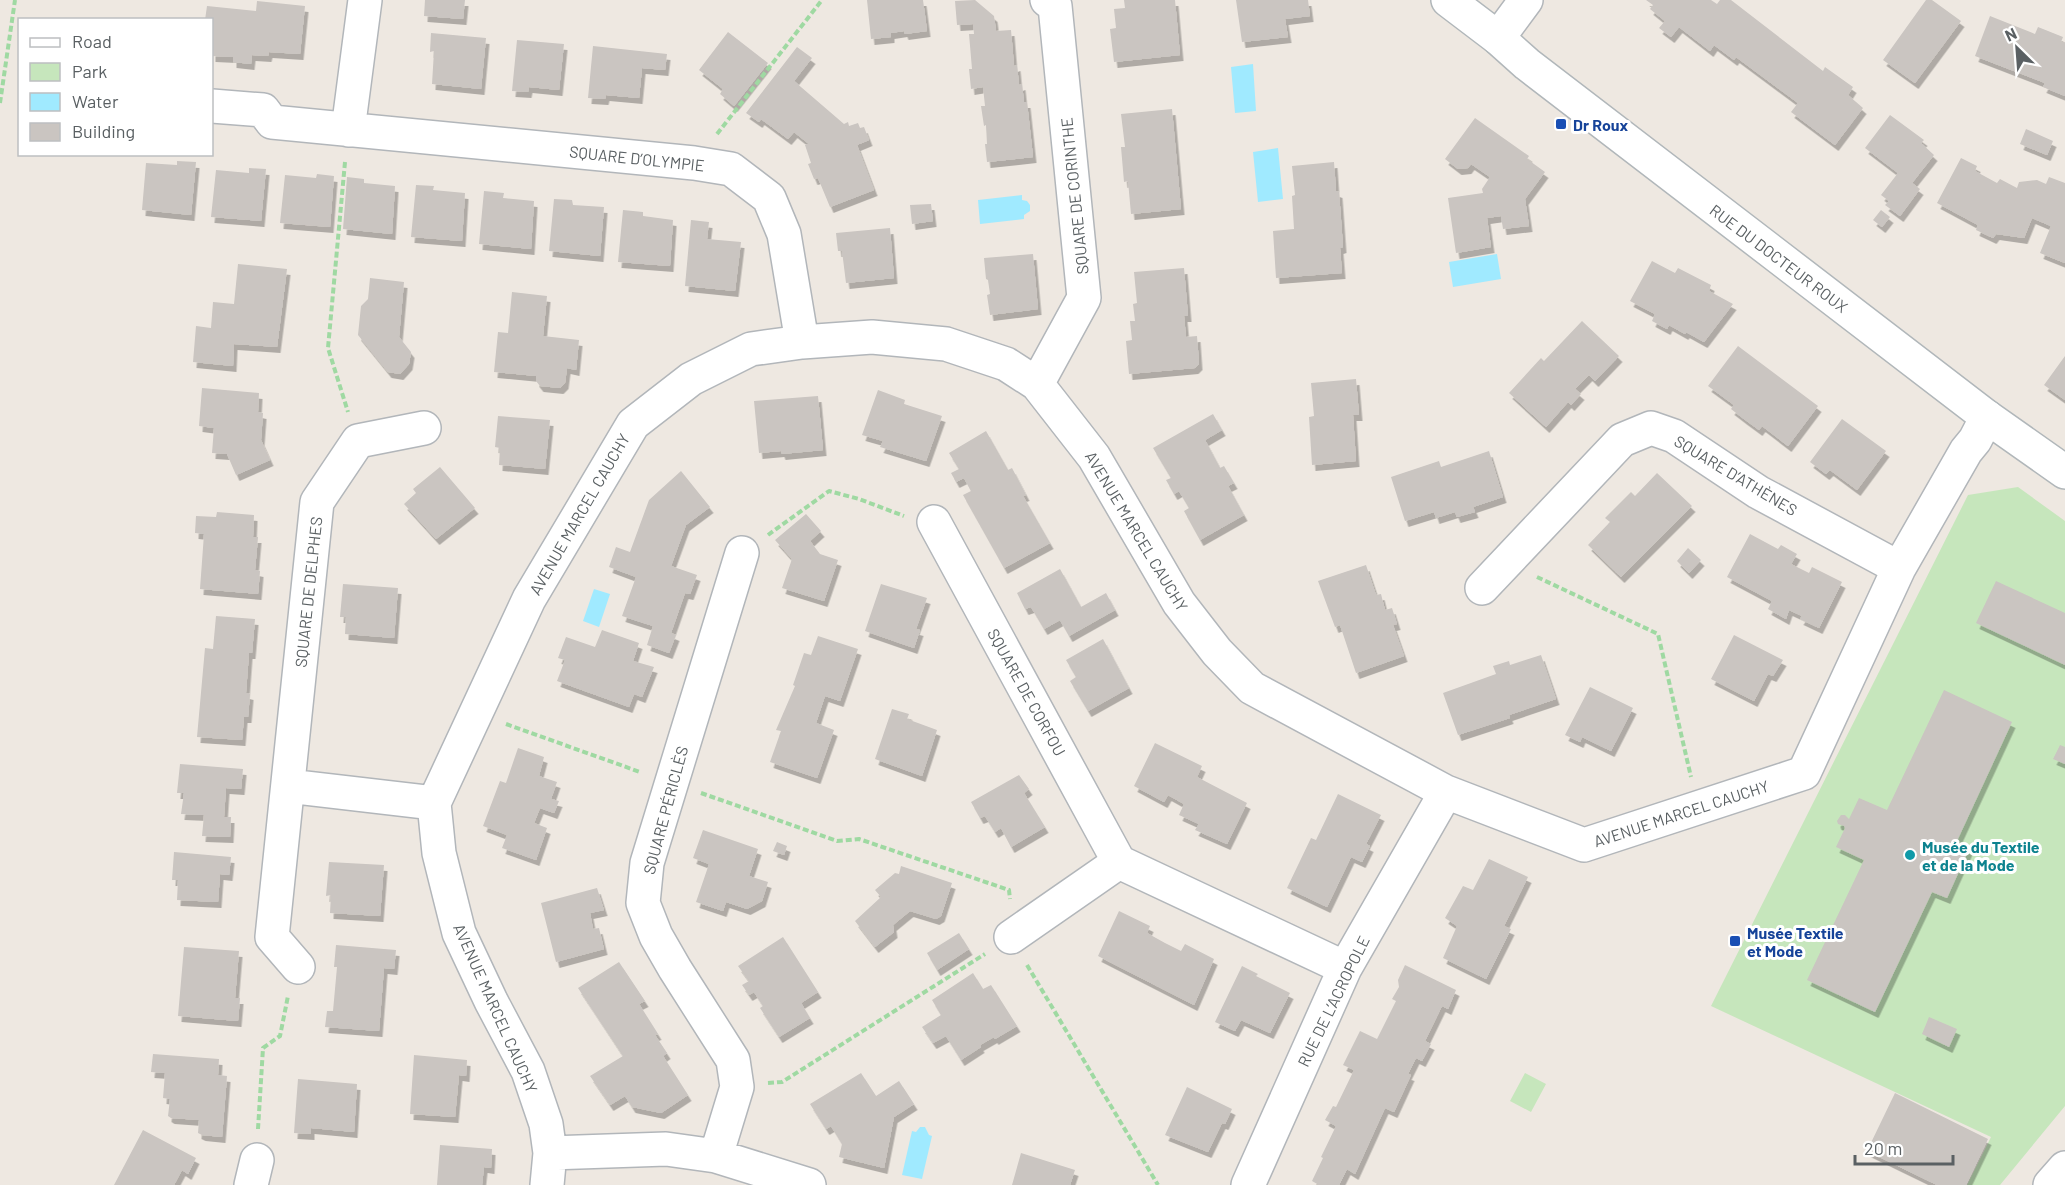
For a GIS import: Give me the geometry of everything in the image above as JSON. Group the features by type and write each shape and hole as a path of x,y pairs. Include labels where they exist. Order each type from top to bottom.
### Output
{"street":[{"path":"348,130 365,0"},
{"name":"SQUARE DE CORINTHE","path":"1037,384 1084,298 1055,6 1047,0"},
{"name":"RUE DU DOCTEUR ROUX","path":"1442,0 1498,38"},
{"name":"RUE DU DOCTEUR ROUX","path":"1448,0 1498,38 1527,64 1987,417 2065,472"},
{"path":"1498,38 1526,0"},
{"name":"SQUARE D’OLYMPIE","path":"213,106 263,110 272,122 694,163 731,169 769,198 784,234 802,342"},
{"name":"AVENUE MARCEL CAUCHY","path":"547,1185 550,1153 546,1124 528,1071 459,933 439,853 434,803 529,599 633,424 692,379 751,349 802,342 872,337 946,344 1006,364 1037,384 1094,457 1179,603 1217,652 1252,688 1446,792 1584,845 1804,773 1899,568 1987,417"},
{"path":"357,441 424,428"},
{"name":"SQUARE D’ATHÈNES","path":"1482,588 1622,440 1651,428 1674,436 1758,492 1899,568"},
{"name":"SQUARE DE DELPHES","path":"298,967 272,937 317,502 357,441"},
{"name":"SQUARE DE CORFOU","path":"934,522 1119,862"},
{"name":"SQUARE PÉRICLÈS","path":"716,1156 737,1087 733,1060 656,936 643,903 647,863 742,553"},
{"path":"288,786 434,803"},
{"name":"RUE DE L’ACROPOLE","path":"1248,1185 1345,968 1446,792"},
{"path":"1011,937 1119,862 1345,968"},
{"path":"550,1153 666,1149 716,1156 809,1185"},
{"path":"2050,1185 2065,1168"}],"path":[{"path":"0,104 15,0"},
{"path":"694,163 822,0"},
{"path":"348,130 328,348 357,441"},
{"path":"742,553 829,491 859,499 900,515 934,522"},
{"path":"1507,563 1658,634 1689,766 1696,809"},
{"path":"477,714 837,841 859,839 1009,890 1011,937 1158,1185"},
{"path":"737,1087 782,1082 1011,937"},
{"path":"254,1172 263,1048 280,1036 290,988 298,967"}],"green space":[{"path":"2018,487 2065,521 2065,1106 2000,1185 1967,1185 1991,1137 1711,1006 1968,495"},
{"path":"1525,1073 1546,1084 1531,1112 1510,1101"}],"water":[{"path":"1253,64 1256,111 1235,113 1231,67"},
{"path":"1278,148 1283,199 1258,202 1253,152"},
{"path":"1022,195 1022,200 1027,201 1030,205 1030,211 1024,215 1024,219 980,224 978,200"},
{"path":"1497,254 1501,279 1453,287 1449,262"},
{"path":"594,589 610,594 599,627 583,621"},
{"path":"920,1127 925,1127 932,1136 922,1179 902,1175 912,1131 916,1132"}],"building":[{"path":"425,0 465,0 463,19 424,16"},
{"path":"867,0 923,0 927,31 905,34 904,31 891,33 891,37 871,39"},
{"path":"975,0 994,16 996,31 1011,30 1014,66 1017,65 1019,85 1022,84 1024,102 1027,102 1033,157 987,162 986,125 984,126 981,106 985,106 983,87 971,89 969,34 974,34 973,24 957,25 955,1"},
{"path":"1124,0 1175,0 1180,55 1114,62 1110,29 1116,28 1114,9 1125,8"},
{"path":"1236,0 1308,0 1310,16 1285,19 1288,37 1242,42"},
{"path":"1646,0 1711,0 1717,4 1720,0 1731,0 1823,71 1825,67 1853,87 1848,95 1863,108 1835,145 1791,112 1798,103 1736,57 1734,60 1714,45 1710,51 1679,27 1671,37 1659,28 1665,21 1650,9 1653,5"},
{"path":"1926,0 1932,0 1961,21 1915,83 1883,60"},
{"path":"257,1 305,6 300,54 269,52 268,56 252,55 251,64 233,62 233,57 213,56 213,18 205,18 207,6 256,11"},
{"path":"1990,16 2035,34 2038,27 2063,37 2061,42 2065,43 2065,96 2043,87 2045,83 1975,56"},
{"path":"728,32 768,63 734,106 720,94 723,89 699,70"},
{"path":"431,33 486,38 481,89 432,84 434,51 430,52"},
{"path":"517,40 564,44 559,90 529,87 528,92 512,91"},
{"path":"593,46 667,54 665,70 642,68 639,98 606,95 605,99 588,98"},
{"path":"797,47 812,58 794,81 844,124 848,122 849,126 858,123 860,128 864,127 869,140 857,145 874,190 830,207 818,178 814,179 808,164 811,163 805,145 809,144 794,132 788,139 761,119 759,122 746,113"},
{"path":"1172,109 1181,209 1131,214 1128,181 1124,182 1121,147 1125,147 1121,114"},
{"path":"1890,115 1924,140 1921,143 1934,155 1912,183 1920,189 1900,216 1885,205 1889,201 1881,195 1898,173 1865,148"},
{"path":"1475,118 1529,156 1527,159 1545,172 1525,199 1529,226 1503,229 1501,216 1487,218 1491,247 1456,253 1448,198 1483,193 1482,189 1490,177 1471,164 1468,168 1458,169 1445,159"},
{"path":"2026,129 2053,141 2047,155 2020,144"},
{"path":"1961,158 1977,166 1975,171 1997,183 2000,179 2017,188 2019,182 2037,180 2046,184 2049,177 2065,183 2065,263 2040,253 2051,226 2032,218 2024,238 1996,234 1993,238 1976,230 1978,225 1937,203"},
{"path":"177,161 196,162 191,215 142,210 146,163 177,165"},
{"path":"1334,162 1336,191 1339,192 1343,247 1340,248 1342,273 1276,278 1273,231 1294,229 1292,196 1295,195 1292,166"},
{"path":"249,168 266,169 261,221 211,217 216,170 249,173"},
{"path":"317,174 334,176 330,227 280,223 285,175 316,178"},
{"path":"347,177 364,179 364,183 395,186 392,234 343,229"},
{"path":"416,185 434,186 433,190 465,193 462,241 411,237"},
{"path":"484,191 504,193 503,198 534,201 531,249 479,244"},
{"path":"554,199 572,200 573,205 604,207 600,256 549,251"},
{"path":"931,204 933,221 912,224 910,205"},
{"path":"623,210 643,212 643,216 673,220 670,266 618,262"},
{"path":"1881,210 1890,217 1882,227 1873,220"},
{"path":"691,220 709,222 707,239 741,242 735,291 685,286"},
{"path":"890,228 894,278 846,283 842,251 838,251 836,233"},
{"path":"1033,254 1038,309 990,315 987,295 990,294 984,258"},
{"path":"1652,261 1675,273 1678,268 1711,285 1709,291 1733,304 1704,342 1669,325 1667,329 1652,321 1655,314 1630,301"},
{"path":"238,264 287,269 277,347 234,344 233,366 193,362 196,326 211,328 213,302 234,304"},
{"path":"1184,268 1188,316 1184,316 1186,337 1197,336 1199,364 1195,368 1129,374 1126,341 1132,340 1130,321 1135,321 1133,304 1137,303 1134,272"},
{"path":"370,278 404,282 399,337 411,352 409,364 400,374 388,372 358,335 361,306 368,299"},
{"path":"512,292 547,296 543,336 579,340 576,370 567,368 565,383 560,388 540,386 536,381 536,376 494,372 498,332 508,333"},
{"path":"1582,321 1619,356 1595,381 1589,375 1575,389 1581,394 1571,405 1568,402 1546,427 1509,393 1541,358 1544,361"},
{"path":"1738,346 1818,406 1788,446 1762,426 1759,430 1744,419 1731,409 1734,405 1708,386"},
{"path":"2065,356 2065,400 2044,385"},
{"path":"1356,379 1359,415 1353,415 1356,461 1312,465 1309,417 1314,416 1311,383"},
{"path":"202,388 259,393 258,412 263,413 261,440 270,460 236,475 227,454 212,453 214,428 199,426"},
{"path":"878,390 905,400 904,404 942,416 926,461 880,447 883,441 862,435"},
{"path":"818,396 823,450 782,454 781,451 759,453 754,401"},
{"path":"1213,414 1222,430 1205,440 1220,468 1224,466 1234,483 1228,486 1244,515 1200,540 1184,511 1189,508 1179,491 1174,494 1166,480 1171,478 1153,448"},
{"path":"498,416 550,420 545,469 499,465 500,448 495,447"},
{"path":"1842,419 1886,451 1857,490 1830,470 1826,474 1810,462"},
{"path":"986,431 1008,470 1012,468 1026,495 1023,496 1050,543 1004,568 963,495 971,491 964,478 956,482 951,473 959,469 949,453"},
{"path":"1489,451 1503,497 1473,507 1475,512 1457,517 1455,512 1436,518 1434,512 1405,521 1391,477 1439,461 1441,467"},
{"path":"440,467 475,508 436,539 404,504 416,493 413,489"},
{"path":"681,471 710,507 686,525 671,566 697,575 690,594 685,593 671,633 676,635 669,653 647,645 653,626 622,616 636,577 609,567 616,547 630,552 649,500"},
{"path":"1657,473 1692,506 1621,577 1588,545 1610,522 1605,518 1631,492 1635,496"},
{"path":"217,512 254,515 253,537 258,537 255,570 260,571 258,594 200,589 204,534 195,533 196,516 216,517"},
{"path":"806,514 821,531 810,541 820,554 838,560 824,601 782,588 792,559 775,540"},
{"path":"1750,534 1778,549 1781,545 1797,554 1791,564 1809,573 1812,567 1842,582 1819,628 1800,619 1802,616 1789,610 1786,619 1768,609 1772,601 1727,577"},
{"path":"1688,548 1701,560 1689,573 1677,561"},
{"path":"1366,565 1376,595 1381,594 1385,610 1392,608 1397,624 1393,625 1404,656 1356,673 1340,625 1335,627 1318,581"},
{"path":"1060,569 1081,607 1106,593 1115,610 1069,636 1060,620 1044,629 1031,607 1025,609 1017,593"},
{"path":"1996,581 2065,613 2065,665 1976,623"},
{"path":"343,584 398,588 394,638 345,634 346,617 340,617"},
{"path":"881,584 927,598 916,629 920,630 914,648 865,631"},
{"path":"216,616 255,619 252,653 249,653 246,693 250,694 248,717 244,717 242,740 197,737 205,648 213,649"},
{"path":"602,630 639,643 633,661 654,667 642,697 634,694 629,707 557,681 565,660 558,658 566,637 595,647"},
{"path":"1734,635 1783,660 1773,676 1768,674 1754,701 1711,679"},
{"path":"818,636 858,649 840,701 825,696 816,723 834,730 817,778 770,762 781,731 776,730 795,686 793,685 804,653 811,655"},
{"path":"1103,639 1129,688 1088,711 1070,681 1076,677 1066,660"},
{"path":"1541,655 1556,699 1509,715 1510,718 1458,735 1443,693 1496,674 1493,666 1509,661 1510,665"},
{"path":"1590,687 1633,708 1611,751 1582,737 1580,742 1565,735"},
{"name":"Musée du Textile et de la Mode","path":"1944,690 2012,722 1956,843 1969,849 1947,898 1932,892 1875,1012 1807,980 1864,860 1836,847 1845,828 1837,821 1841,815 1849,819 1859,798 1887,810"},
{"path":"892,709 909,714 907,719 937,730 922,776 875,759"},
{"path":"1155,743 1202,766 1197,777 1247,803 1227,844 1195,830 1199,824 1179,815 1184,804 1168,795 1164,802 1134,786"},
{"path":"2060,745 2065,747 2065,764 2053,759"},
{"path":"518,748 544,757 539,776 557,782 551,799 559,801 554,813 540,808 534,823 547,828 536,860 502,848 507,835 483,826 500,781 506,783"},
{"path":"180,764 243,769 241,789 226,788 224,817 231,817 230,837 202,836 204,815 181,814 184,793 177,793"},
{"path":"1019,775 1029,789 1024,793 1045,827 1011,847 1001,828 995,832 985,816 980,818 971,802"},
{"path":"1338,794 1381,815 1366,844 1370,846 1362,862 1351,857 1327,907 1287,888 1311,838 1316,840"},
{"path":"703,830 758,849 749,876 768,882 762,901 747,909 726,902 723,911 696,902 709,864 693,858"},
{"path":"777,842 787,846 784,855 773,851"},
{"path":"174,852 231,857 229,875 220,874 218,902 177,900 178,880 172,880"},
{"path":"1489,859 1528,877 1504,926 1511,929 1486,979 1443,958 1457,926 1445,918 1463,886 1473,890"},
{"path":"329,862 384,865 380,916 330,913 331,895 326,896"},
{"path":"901,866 952,883 941,916 936,919 910,911 893,925 894,932 875,947 855,921 881,897 875,890 895,873 899,874"},
{"path":"597,888 604,910 590,913 593,929 599,928 604,949 556,962 541,903"},
{"path":"1119,911 1150,926 1147,933 1165,943 1181,951 1185,944 1214,959 1194,1005 1098,956"},
{"path":"959,933 969,949 937,970 927,953"},
{"path":"783,937 818,992 801,1003 810,1018 779,1037 760,1008 763,1006 754,992 749,995 742,985 749,981 738,966"},
{"path":"336,945 396,950 394,969 384,968 379,1031 325,1027 327,1011 333,1011 337,967 334,967"},
{"path":"184,947 239,951 235,998 240,998 238,1021 178,1016"},
{"path":"619,962 645,1001 639,1004 667,1053 663,1056 688,1095 661,1113 632,1107 625,1096 610,1105 590,1076 623,1056 578,988"},
{"path":"1405,965 1456,990 1448,1009 1442,1006 1425,1041 1431,1044 1422,1061 1416,1058 1394,1112 1385,1108 1355,1174 1347,1169 1339,1185 1319,1185 1312,1181 1336,1126 1325,1120 1333,1106 1336,1107 1354,1070 1343,1065 1360,1031 1377,1039 1396,1001 1392,999 1399,987 1398,980"},
{"path":"1242,966 1258,974 1256,976 1290,993 1270,1033 1241,1020 1235,1031 1215,1022"},
{"path":"973,973 983,989 991,985 1017,1026 980,1045 981,1047 961,1060 946,1036 933,1043 922,1027 941,1015 932,1000"},
{"path":"1929,1017 1957,1029 1949,1047 1922,1034"},
{"path":"153,1054 219,1059 218,1075 227,1076 222,1137 198,1133 199,1120 168,1116 170,1099 163,1098 165,1073 151,1072"},
{"path":"414,1055 467,1060 466,1076 459,1075 455,1117 410,1114"},
{"path":"861,1073 876,1096 899,1081 914,1104 894,1117 884,1168 839,1157 842,1144 831,1126 826,1129 810,1104"},
{"path":"298,1079 357,1084 354,1132 311,1128 311,1134 294,1133"},
{"path":"1187,1087 1232,1109 1225,1124 1222,1123 1208,1152 1165,1135"},
{"path":"1895,1093 1988,1139 1966,1185 1937,1185 1867,1151"},
{"path":"143,1130 196,1158 188,1174 182,1170 174,1185 114,1185"},
{"path":"440,1145 492,1149 491,1168 484,1167 482,1185 437,1185"},
{"path":"1021,1153 1075,1170 1070,1185 1012,1185"}],"place":[{"name":"Dr Roux","path":"1561,124"},
{"name":"Musée du Textile et de la Mode","path":"1910,855"},
{"name":"Musée Textile et Mode","path":"1735,941"}]}
